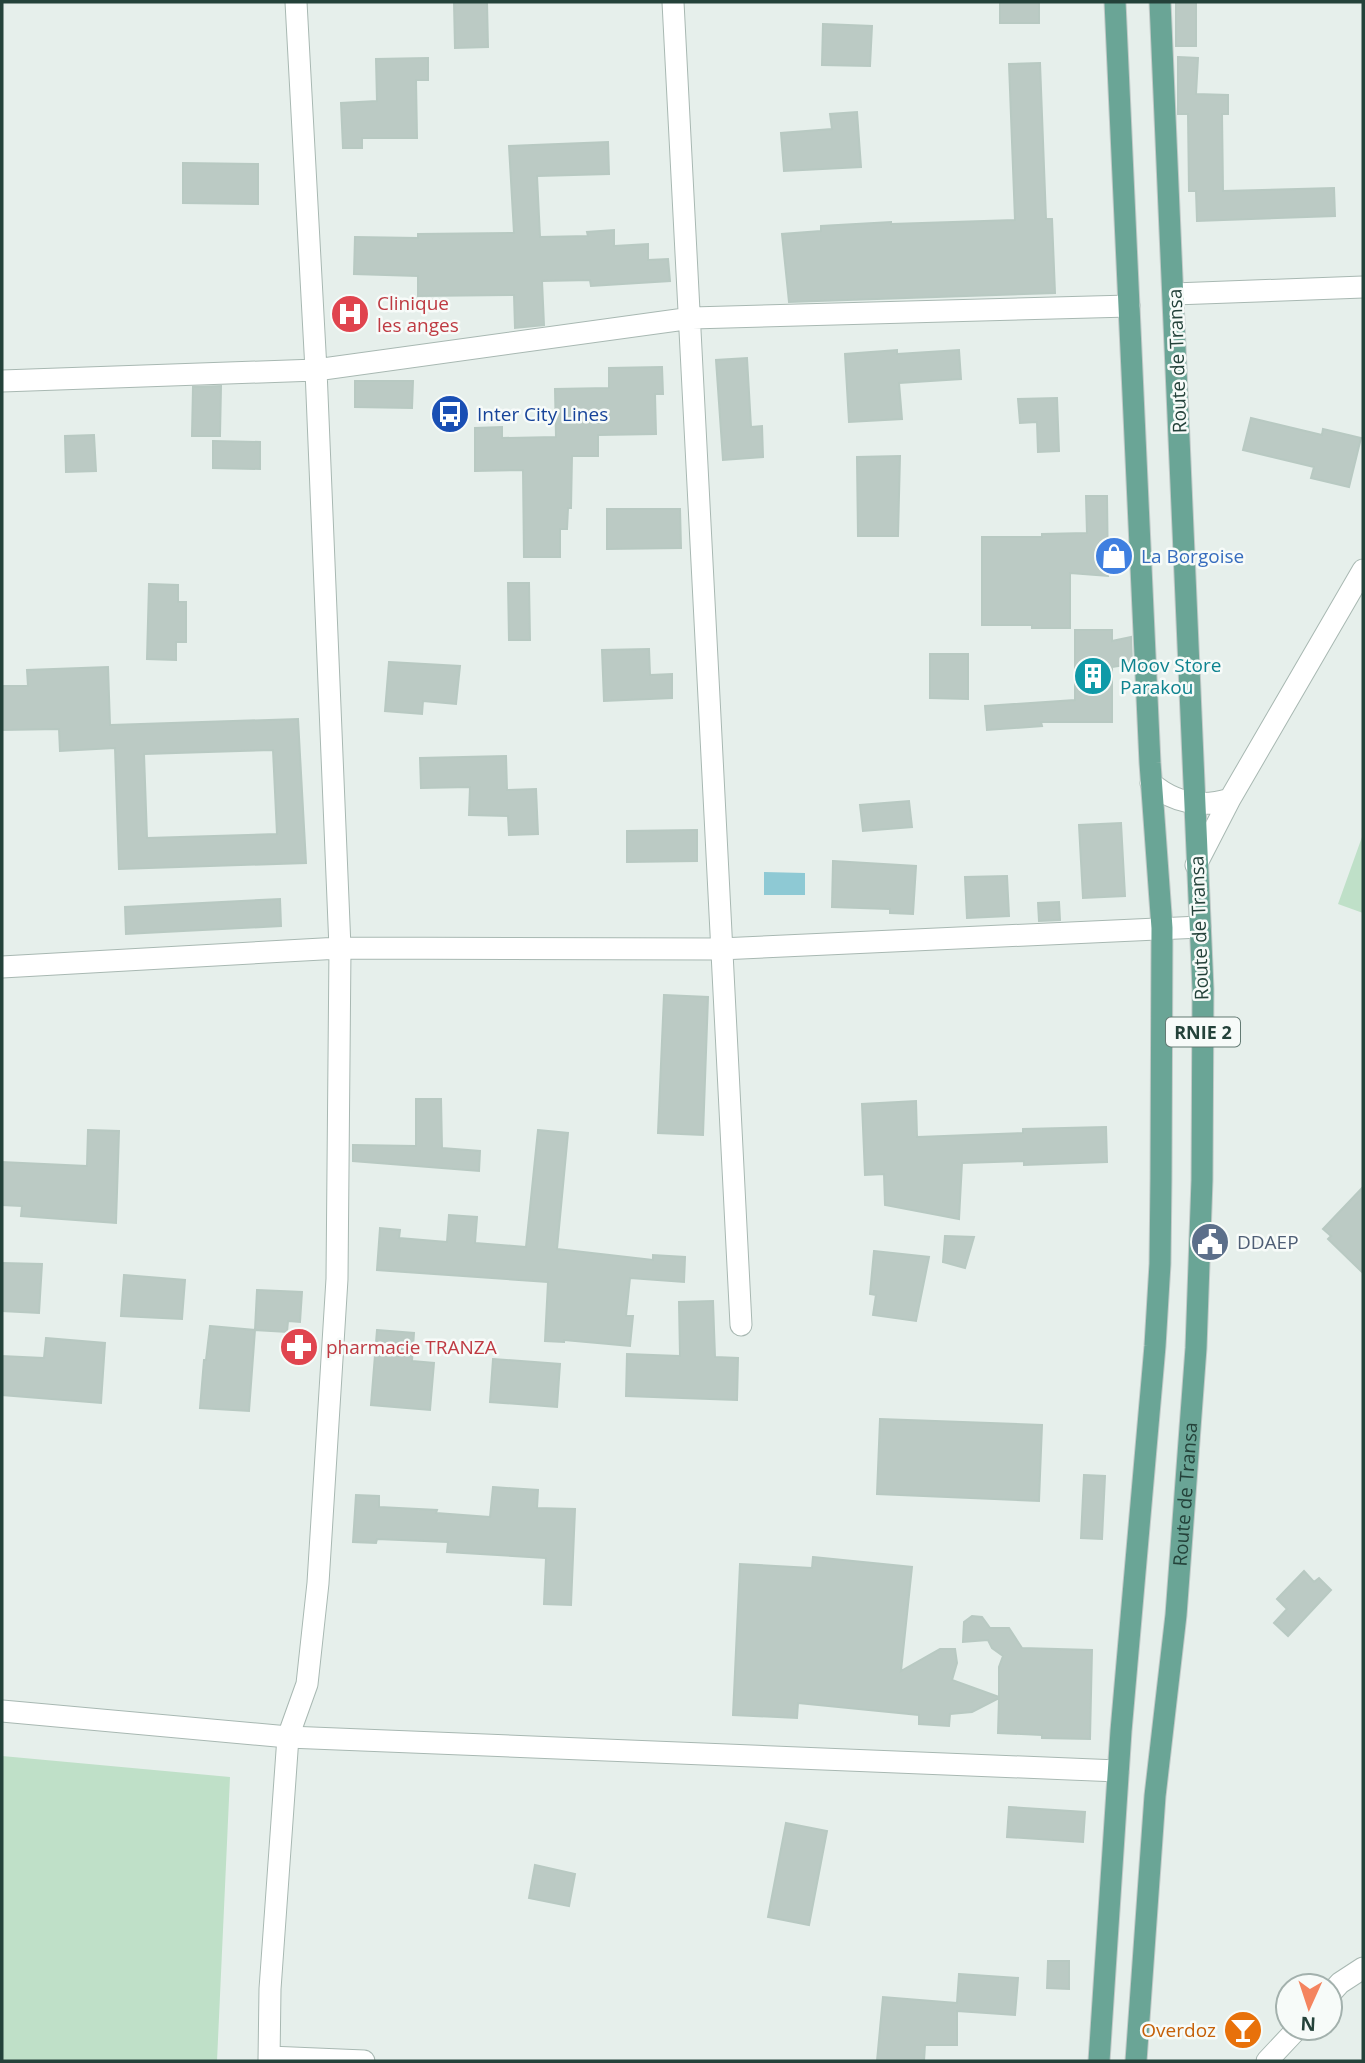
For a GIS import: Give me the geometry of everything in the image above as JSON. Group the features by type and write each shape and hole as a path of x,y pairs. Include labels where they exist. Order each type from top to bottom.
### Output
{"main road":[{"name":"Route de Transa","path":"1099,2061 1118,1771 1160,1264 1162,928 1151,783 1115,2"},
{"name":"Route de Transa","path":"1136,2061 1155,1796 1176,1615 1201,1264 1203,989 1160,2"}],"street":[{"path":"296,2 316,370 340,948 337,1279 318,1583 307,1685 288,1737 270,1989 269,2059 364,2061"},
{"path":"673,2 692,318 720,949 741,1325"},
{"path":"1174,294 1363,287"},
{"path":"2,381 316,370 692,318 1129,306"},
{"path":"1196,865 1230,799 1363,570"},
{"path":"1151,783 1163,794 1195,803 1214,804 1230,799"},
{"path":"2,967 340,948 720,949 1200,927"},
{"path":"2,1711 288,1737 1118,1771"},
{"path":"1344,1980 1363,1968"},
{"path":"1267,2061 1285,2042"}],"green space":[{"path":"1363,838 1363,913 1338,904"},
{"path":"2,1756 230,1777 217,2061 2,2061"}],"water":[{"path":"764,872 805,873 805,895 764,895"}],"building":[{"path":"454,2 487,2 488,47 455,48"},
{"path":"1000,2 1039,2 1039,23 1000,23"},
{"path":"1176,2 1196,2 1196,46 1176,46"},
{"path":"823,24 872,26 870,66 822,65"},
{"path":"1178,57 1198,58 1196,94 1228,95 1228,114 1222,114 1223,191 1334,188 1335,216 1197,221 1196,191 1189,191 1188,114 1178,114"},
{"path":"428,58 428,80 416,80 417,138 362,138 362,148 343,148 341,103 377,101 376,59"},
{"path":"1040,63 1046,219 1052,219 1055,293 789,302 782,234 821,231 821,226 1015,220 1009,64"},
{"path":"857,112 861,167 784,171 781,133 832,129 830,114"},
{"path":"608,142 609,174 537,176 540,237 588,236 587,232 614,230 614,246 648,244 648,260 668,259 670,281 591,286 590,280 542,281 544,325 515,328 514,295 418,296 418,276 354,274 355,237 418,238 418,234 514,233 509,146"},
{"path":"183,163 258,164 258,204 183,203"},
{"path":"897,350 897,354 959,350 961,379 899,383 902,419 849,422 845,354"},
{"path":"747,358 751,427 762,426 763,457 723,460 716,360"},
{"path":"662,367 663,394 655,394 656,434 598,435 598,456 572,456 571,508 568,508 567,529 560,529 560,557 524,557 523,470 475,471 475,428 502,427 502,438 556,437 555,389 609,388 609,368"},
{"path":"355,381 413,381 412,408 355,407"},
{"path":"221,386 220,436 192,436 193,387"},
{"path":"1057,398 1059,451 1038,452 1037,422 1020,423 1018,399"},
{"path":"1251,418 1322,435 1323,429 1361,438 1349,487 1311,478 1314,467 1243,450"},
{"path":"94,435 96,471 66,472 65,436"},
{"path":"213,441 260,442 260,469 213,468"},
{"path":"900,456 898,536 858,536 857,457"},
{"path":"1086,496 1107,496 1108,576 1070,573 1070,628 982,625 982,537 1042,537 1042,534 1087,533"},
{"path":"607,509 680,509 681,548 607,549"},
{"path":"508,583 529,583 530,640 509,640"},
{"path":"149,584 178,585 178,602 186,602 186,642 176,642 176,660 147,659"},
{"path":"1075,630 1112,630 1112,641 1131,637 1132,664 1112,667 1112,722 1041,722 1042,726 987,730 985,706 1075,700"},
{"path":"649,649 650,675 672,674 672,698 604,701 602,650"},
{"path":"930,654 968,654 968,699 930,698"},
{"path":"389,662 460,666 456,704 423,701 422,714 385,711"},
{"path":"108,667 110,725 298,719 306,863 119,869 115,748 60,751 59,729 2,730 2,686 28,686 27,670","holes":["273,750 277,834 147,838 144,754"]},
{"path":"506,756 507,790 536,789 538,834 509,835 508,816 469,815 470,787 421,788 420,758"},
{"path":"909,801 912,827 863,831 860,805"},
{"path":"1121,823 1125,896 1083,898 1079,825"},
{"path":"697,830 697,861 627,862 627,831"},
{"path":"833,861 916,866 913,914 890,913 890,909 832,907"},
{"path":"1007,876 1009,916 967,918 965,877"},
{"path":"280,899 281,926 126,934 125,907"},
{"path":"1059,902 1060,920 1039,921 1038,903"},
{"path":"664,995 708,997 703,1135 658,1133"},
{"path":"416,1099 441,1099 442,1148 480,1151 479,1171 353,1161 353,1145 416,1146"},
{"path":"916,1101 917,1137 1023,1133 1023,1129 1106,1127 1107,1162 1024,1165 1024,1161 962,1163 959,1219 885,1205 884,1174 865,1175 862,1104"},
{"path":"88,1130 119,1131 116,1223 21,1216 22,1206 2,1205 2,1162 87,1166"},
{"path":"538,1130 568,1133 557,1249 653,1260 653,1255 685,1257 684,1282 630,1278 626,1316 633,1316 630,1346 564,1340 545,1341 548,1282 377,1270 380,1228 400,1230 399,1238 447,1242 449,1215 477,1217 475,1243 526,1247"},
{"path":"1363,1187 1363,1273 1328,1239 1331,1236 1323,1229"},
{"path":"945,1236 974,1237 965,1268 943,1262"},
{"path":"874,1251 929,1257 916,1321 873,1315 876,1295 870,1294"},
{"path":"2,1263 42,1264 39,1313 2,1311"},
{"path":"124,1275 185,1280 182,1319 121,1316"},
{"path":"257,1290 302,1292 300,1322 288,1321 287,1332 255,1330"},
{"path":"713,1301 715,1357 738,1358 737,1400 626,1396 627,1354 680,1356 679,1302"},
{"path":"210,1326 255,1330 249,1411 200,1408"},
{"path":"377,1330 414,1333 412,1361 434,1363 430,1410 371,1405"},
{"path":"46,1338 105,1343 101,1403 2,1395 2,1356 44,1358"},
{"path":"493,1359 560,1364 557,1407 490,1402"},
{"path":"880,1419 1042,1425 1039,1501 877,1494"},
{"path":"1084,1475 1105,1476 1102,1539 1081,1538"},
{"path":"493,1487 538,1490 537,1508 575,1509 571,1605 544,1604 546,1558 447,1552 448,1542 377,1539 376,1543 353,1542 356,1495 379,1496 379,1507 437,1510 436,1513 490,1517"},
{"path":"813,1557 912,1567 901,1671 940,1649 955,1649 957,1663 952,1680 999,1697 999,1667 1003,1656 992,1648 988,1640 963,1642 964,1622 972,1616 982,1617 990,1628 1009,1628 1022,1648 1092,1650 1090,1739 1042,1738 1042,1735 998,1733 999,1698 972,1712 950,1714 949,1726 919,1724 919,1715 798,1703 797,1718 733,1715 740,1564 812,1568"},
{"path":"1304,1571 1314,1582 1319,1578 1331,1590 1288,1636 1274,1623 1287,1609 1277,1599"},
{"path":"1009,1807 1085,1812 1083,1842 1007,1837"},
{"path":"786,1823 827,1831 809,1925 768,1917"},
{"path":"535,1865 575,1874 569,1906 529,1898"},
{"path":"1048,1961 1069,1961 1069,1989 1047,1988"},
{"path":"959,1974 1018,1978 1015,2015 957,2011 957,2045 925,2045 924,2061 877,2061 883,1997 957,2003"}],"place":[{"name":"Clinique les anges","path":"350,314"},
{"name":"Inter City Lines","path":"450,414"},
{"name":"La Borgoise","path":"1114,556"},
{"name":"Moov Store Parakou","path":"1093,676"},
{"name":"DDAEP","path":"1210,1242"},
{"name":"pharmacie TRANZA","path":"299,1347"},
{"name":"Overdoz","path":"1243,2030"}]}
